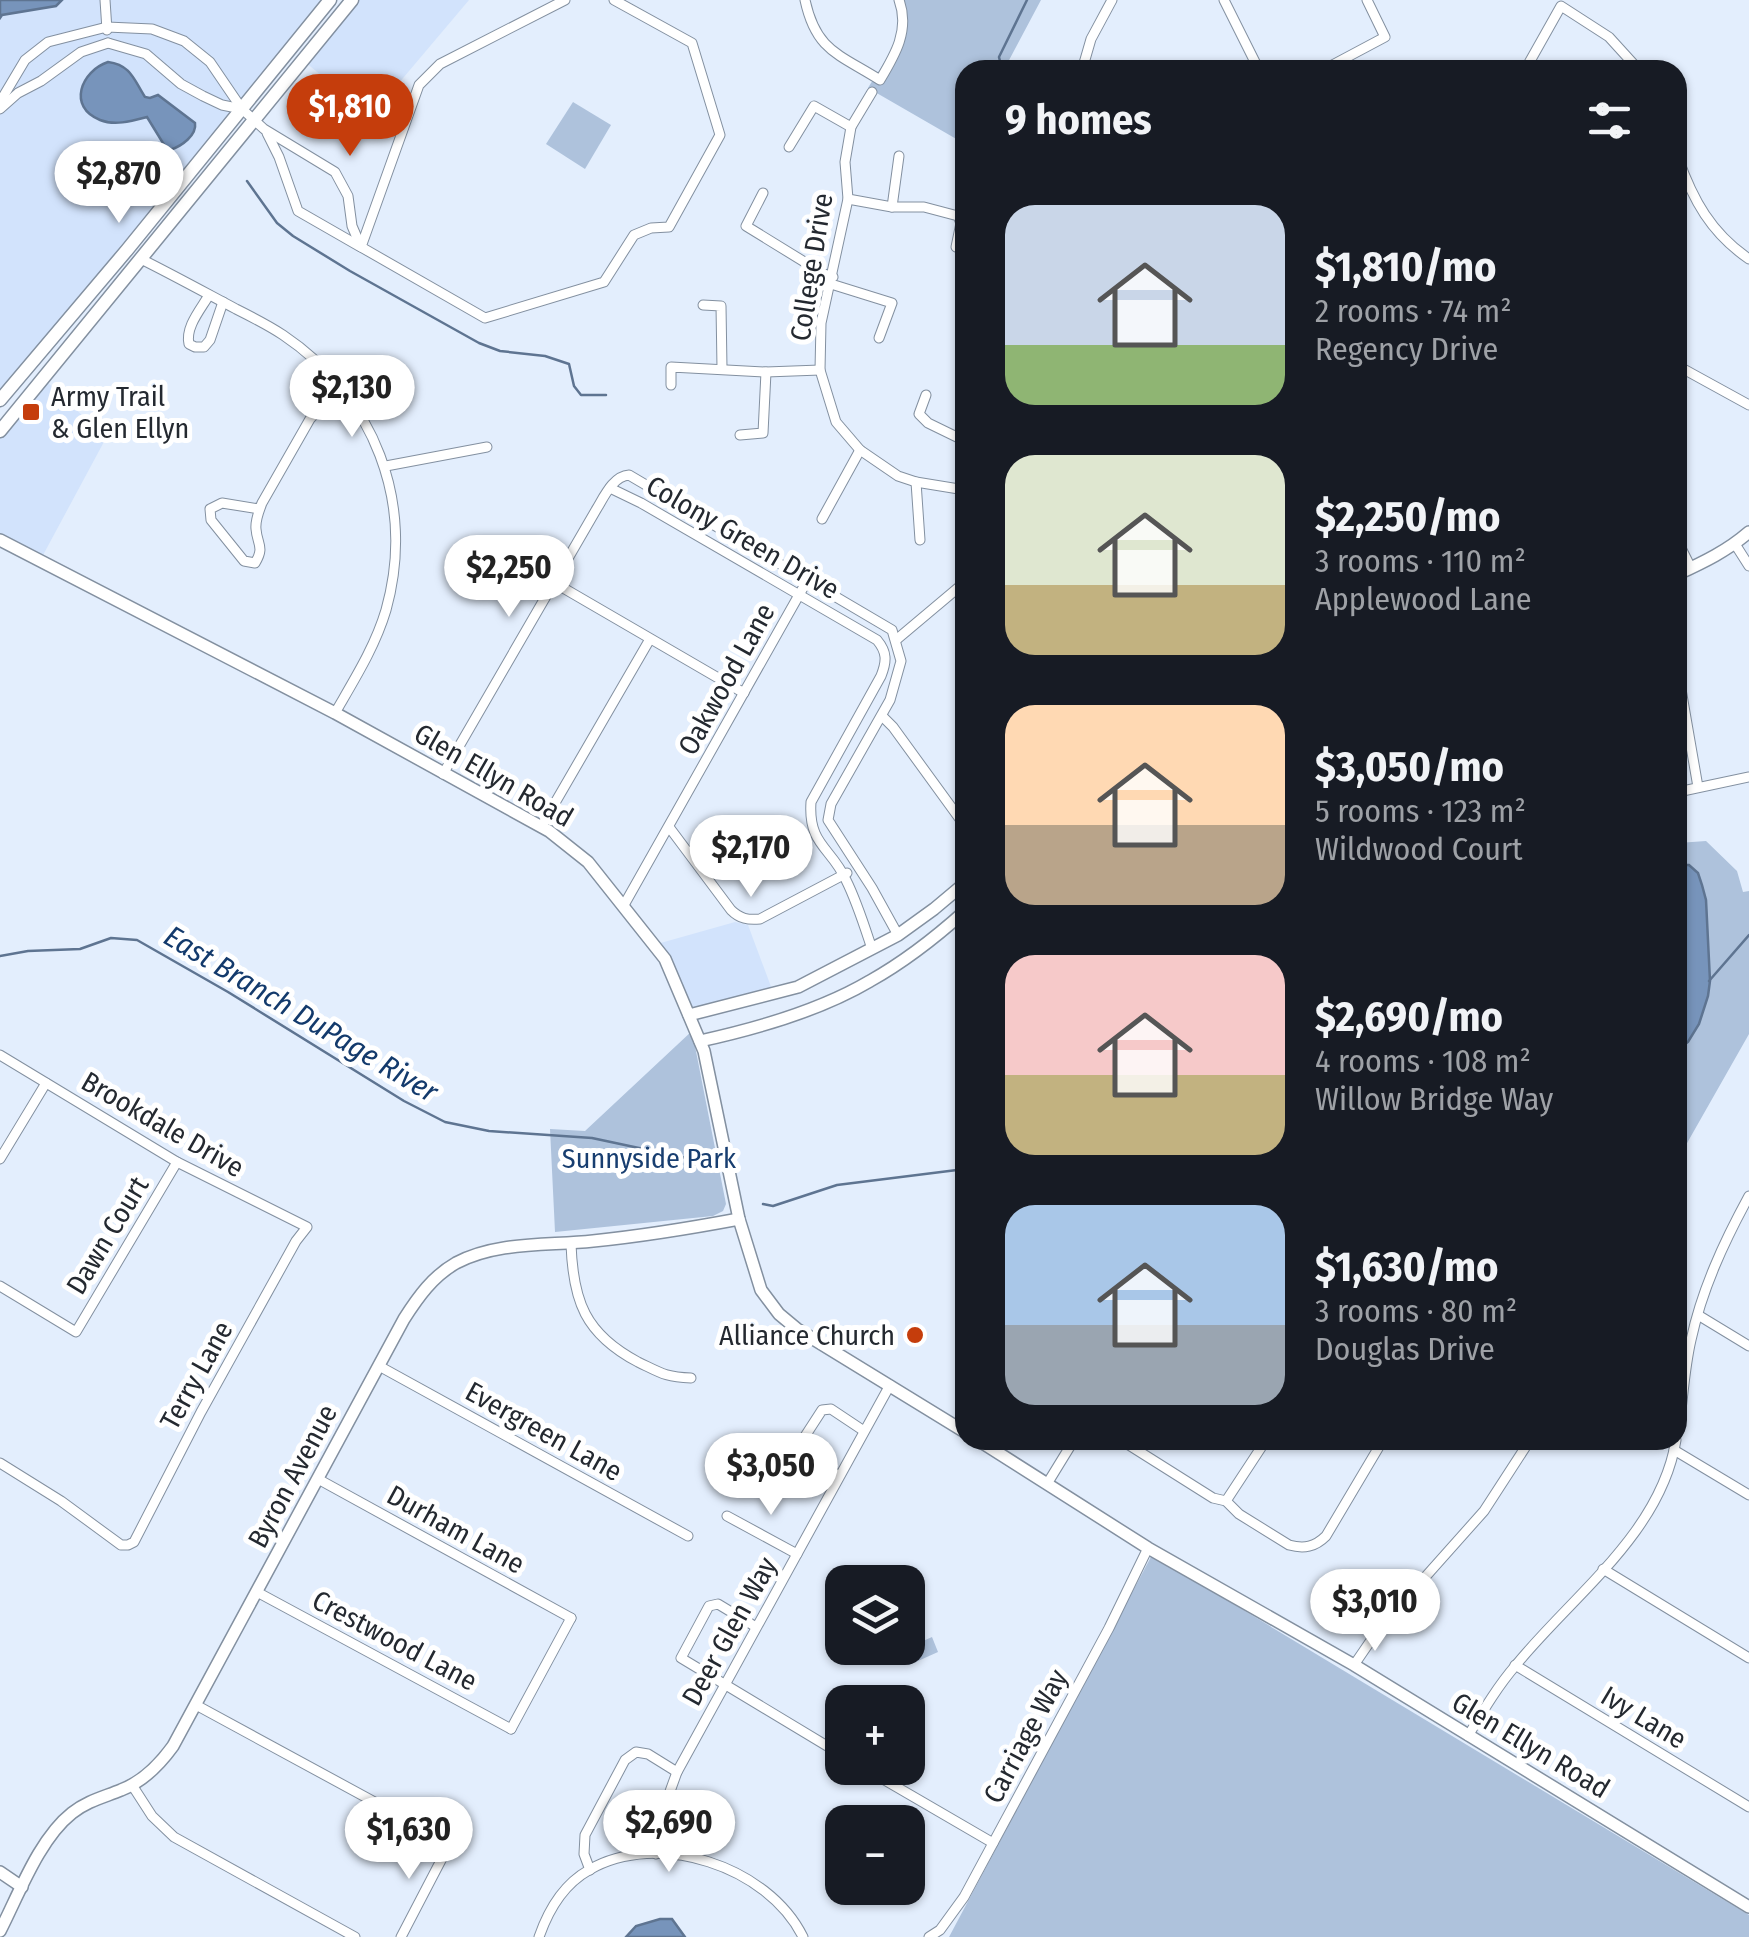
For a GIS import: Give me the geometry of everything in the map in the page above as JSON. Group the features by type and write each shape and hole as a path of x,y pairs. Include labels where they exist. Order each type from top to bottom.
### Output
{"main road":[{"path":"0,400 330,0"},
{"path":"0,431 352,0"}],"street":[{"path":"104,0 108,43"},
{"path":"361,248 419,85 440,64 565,0"},
{"path":"266,130 280,157 298,212 484,318 604,282 634,235 651,228 669,227 720,135 692,43 614,0"},
{"path":"805,0 816,36 880,80 900,40 903,27 899,0"},
{"path":"1085,60 1112,0"},
{"path":"1224,0 1254,60"},
{"path":"1342,60 1386,37 1367,0"},
{"path":"1531,60 1561,6 1609,37 1630,60"},
{"path":"0,106 24,60 48,42 107,27 152,29 184,41 210,62 254,120 335,172 348,196 352,226 361,248"},
{"path":"0,106 81,52 108,43 146,54 202,96 222,106 242,109"},
{"name":"College Drive","path":"872,92 851,128 845,162 848,199 821,323 820,370 836,422 860,450 898,476 955,488"},
{"path":"789,147 814,106 851,128"},
{"path":"892,206 899,156"},
{"path":"1687,183 1706,219 1749,259"},
{"path":"763,193 746,226 832,280 892,303 879,338"},
{"path":"848,199 924,207 955,215"},
{"path":"141,259 282,334 313,357 341,386 386,466 395,529 393,576 376,638 335,713"},
{"path":"210,294 194,321 189,344 204,347 210,340 223,302"},
{"path":"703,305 721,306 722,368"},
{"path":"672,385 671,367 766,372 820,370"},
{"path":"1687,371 1749,405"},
{"path":"740,435 762,433 766,372"},
{"path":"259,509 222,503 210,509 211,520 244,562 254,562 260,556 256,529 259,509 310,420 341,386"},
{"path":"926,395 919,414 955,436"},
{"path":"386,466 487,447"},
{"path":"822,519 860,450"},
{"name":"Colony Green Drive","path":"872,948 844,875 810,824 812,802 881,676 886,664 885,650 876,640 610,488 622,476 629,475 884,624 896,640"},
{"path":"916,482 920,540"},
{"path":"443,774 610,488"},
{"path":"1687,570 1749,532"},
{"name":"Glen Ellyn Road","path":"0,540 335,713 541,827 588,862 665,959 700,1042 739,1219 761,1290 779,1314 805,1335 955,1426"},
{"path":"1735,544 1749,566"},
{"path":"1687,560 1691,568"},
{"name":"Oakwood Lane","path":"624,906 808,579"},
{"path":"553,582 744,693"},
{"path":"898,935 828,820 831,804 890,700 901,661 896,640 955,590"},
{"path":"541,827 650,638"},
{"path":"882,716 955,812"},
{"path":"1687,724 1698,787"},
{"path":"1687,790 1749,777"},
{"path":"669,827 740,918 760,919 858,866"},
{"path":"688,1015 798,987 898,935 955,892"},
{"path":"700,1042 810,1008 868,982 955,919"},
{"name":"Brookdale Drive","path":"0,1055 177,1162 306,1227"},
{"path":"0,1159 46,1084"},
{"name":"Dawn Court","path":"0,1286 76,1332 177,1162"},
{"path":"1687,1364 1718,1256 1749,1196"},
{"name":"Byron Avenue","path":"0,1931 50,1836 62,1821 89,1802 132,1786 167,1755 415,1302 432,1282 470,1256 498,1248 571,1244 739,1219"},
{"name":"Terry Lane","path":"0,1463 122,1544 134,1542 201,1412 306,1227"},
{"path":"571,1244 574,1284 597,1332 612,1346 668,1377 691,1378"},
{"path":"1698,1315 1749,1346"},
{"name":"Evergreen Lane","path":"380,1366 688,1536"},
{"name":"Deer Glen Way","path":"656,1854 664,1808 677,1772 890,1385"},
{"path":"839,1476 802,1453 800,1444 822,1410 831,1410 864,1431"},
{"name":"Glen Ellyn Road","path":"994,1450 1148,1548 1354,1665 1749,1907"},
{"path":"1047,1484 1068,1450"},
{"path":"1137,1450 1298,1547 1313,1546 1332,1529 1378,1450"},
{"path":"1226,1501 1259,1450"},
{"path":"1354,1665 1378,1630 1484,1510 1523,1450"},
{"path":"1468,1736 1515,1665 1629,1539 1662,1484 1673,1450"},
{"path":"1682,1450 1749,1496"},
{"name":"Durham Lane","path":"318,1479 574,1617 512,1731"},
{"path":"727,1516 796,1554"},
{"name":"Carriage Way","path":"929,1937 957,1909 1148,1548"},
{"path":"1603,1569 1749,1658"},
{"name":"Crestwood Lane","path":"258,1592 512,1731"},
{"path":"756,1627 718,1604 709,1606 681,1658 825,1745"},
{"name":"Ivy Lane","path":"1515,1665 1749,1807"},
{"path":"196,1704 452,1843 401,1937"},
{"path":"590,1870 584,1854 585,1834 625,1760 636,1752 648,1754 677,1772"},
{"path":"893,1785 993,1843"},
{"path":"132,1786 152,1816 174,1837 355,1937"},
{"path":"539,1937 562,1894 590,1870 620,1858 656,1854 702,1860 745,1877 784,1907 803,1937"},
{"path":"0,1872 22,1887"}],"shaded area":[{"path":"0,0 323,0 0,396"},
{"path":"0,0 62,0 56,6 0,18"},
{"path":"357,0 469,0 371,116 305,62"},
{"path":"108,62 127,70 145,97 158,95 195,123 188,140 170,150 147,117 112,123 90,114 81,98 85,81"},
{"path":"45,380 106,438 42,557 0,536 0,437"},
{"path":"1689,865 1698,873 1706,900 1710,981 1699,1024 1688,1042"},
{"path":"735,922 748,925 773,992 690,1012 657,944"},
{"path":"672,1919 685,1937 626,1937 636,1926"}],"green space":[{"path":"896,0 1041,0 1009,60 955,60 955,138 868,88 897,35"},
{"path":"573,102 611,125 585,169 546,144"},
{"path":"1706,841 1737,871 1743,892 1749,891 1749,1034 1687,1143 1687,842"},
{"name":"Sunnyside Park","path":"692,1031 726,1204 723,1211 713,1216 555,1232 550,1129 585,1131"},
{"path":"1152,1555 1749,1915 1749,1937 949,1937"},
{"path":"932,1637 938,1652 925,1658 925,1640"}],"waterway":[{"path":"1000,60 1027,0"},
{"path":"247,181 277,223 350,271 479,343 500,351 545,356 569,364 574,386 581,395 606,395"},
{"path":"1709,981 1749,935"},
{"name":"East Branch DuPage River","path":"0,956 80,949 111,938 137,940 445,1122 489,1131 592,1138 700,1161"},
{"name":"East Branch DuPage River","path":"763,1204 773,1206 837,1185 955,1170"}],"place":[{"name":"Army Trail & Glen Ellyn","path":"31,412"},
{"name":"Alliance Church","path":"915,1335"}]}
